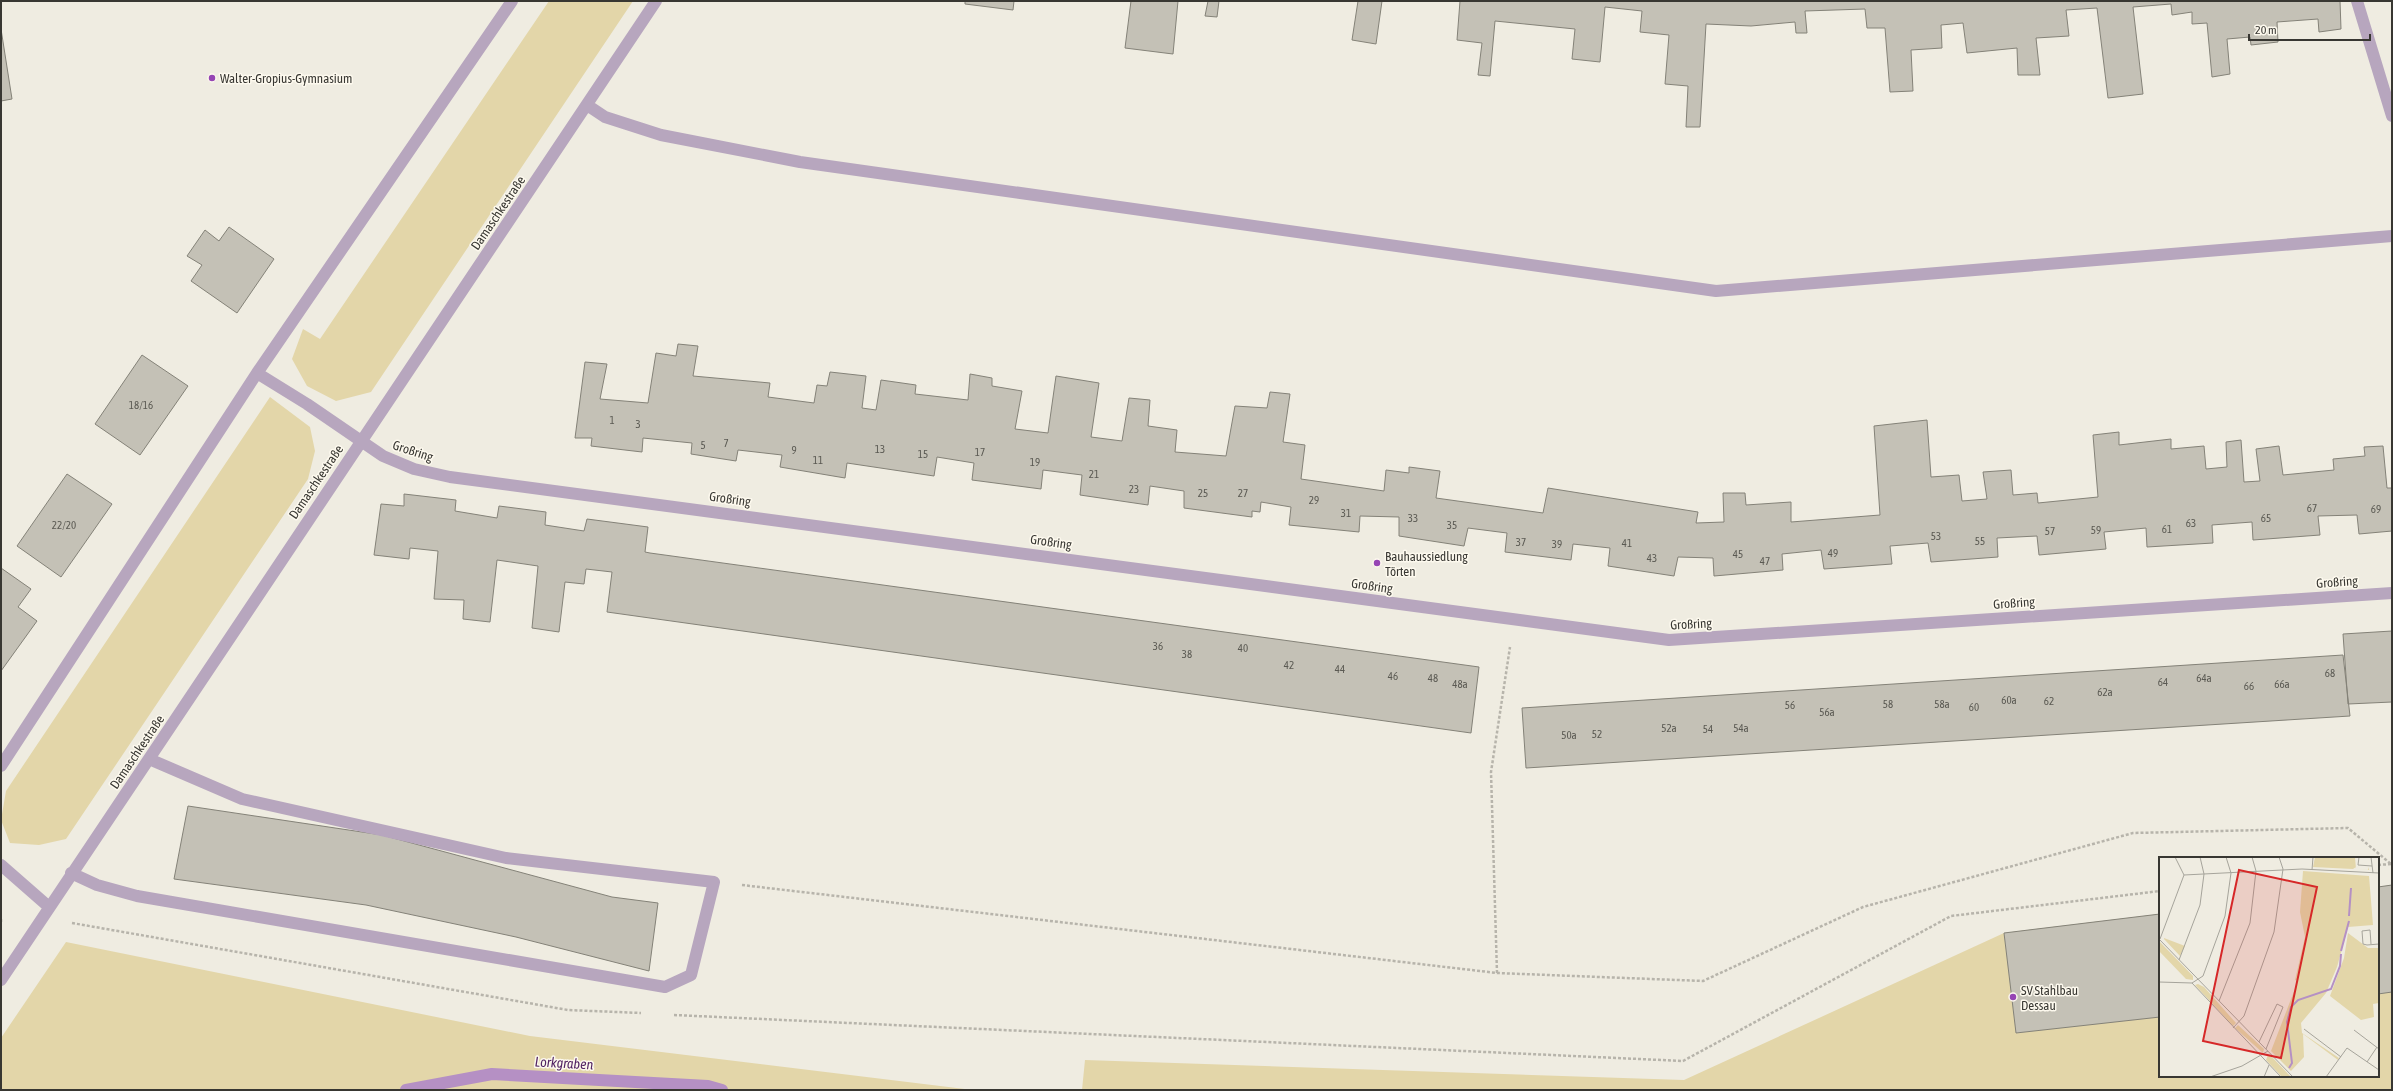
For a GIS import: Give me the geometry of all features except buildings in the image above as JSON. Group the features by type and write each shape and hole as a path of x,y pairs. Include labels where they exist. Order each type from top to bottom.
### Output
{"street":[{"path":"1,766 258,373 512,1"},
{"name":"Damaschkestraße","path":"1,980 71,873 149,759 656,1"},
{"path":"2357,1 2392,116"},
{"path":"587,105 605,117 661,135 800,162 1716,291 2392,236"},
{"name":"Großring","path":"258,373 383,456 414,469 450,477 1669,640 2392,593"},
{"path":"71,873 97,885 137,896 665,987 691,975 714,882 506,858 242,799 149,759"},
{"path":"1,865 49,907"}],"path":[{"path":"1497,973 1491,772 1515,619"},
{"path":"714,882 1497,973 1703,981 1863,907 2133,834 2348,828 2392,864"},
{"path":"2379,865 2392,864"},
{"path":"671,1014 1683,1061 1951,916 2159,891"},
{"path":"1,919 1,924"},
{"path":"71,923 568,1010 647,1013"}],"shaded area":[{"path":"549,1 633,1 371,392 336,401 307,386 292,359 303,329 320,339"},
{"path":"270,397 310,427 315,451 308,479 66,839 39,845 10,843 1,820 6,791"},
{"name":"SV Stahlbau Dessau","path":"2392,885 2392,1090 1082,1090 1085,1060 1684,1080 2004,933 2159,914 2159,1077 2379,1077 2379,887"},
{"path":"66,942 530,1036 973,1090 1,1090 1,1038"}],"waterway":[{"name":"Lorkgraben","path":"406,1090 492,1074 708,1086 722,1090"}],"place":[{"name":"Walter-Gropius-Gymnasium","path":"212,78"},
{"name":"Bauhaussiedlung Törten","path":"1377,563"},
{"name":"SV Stahlbau Dessau","path":"2013,997"}]}
